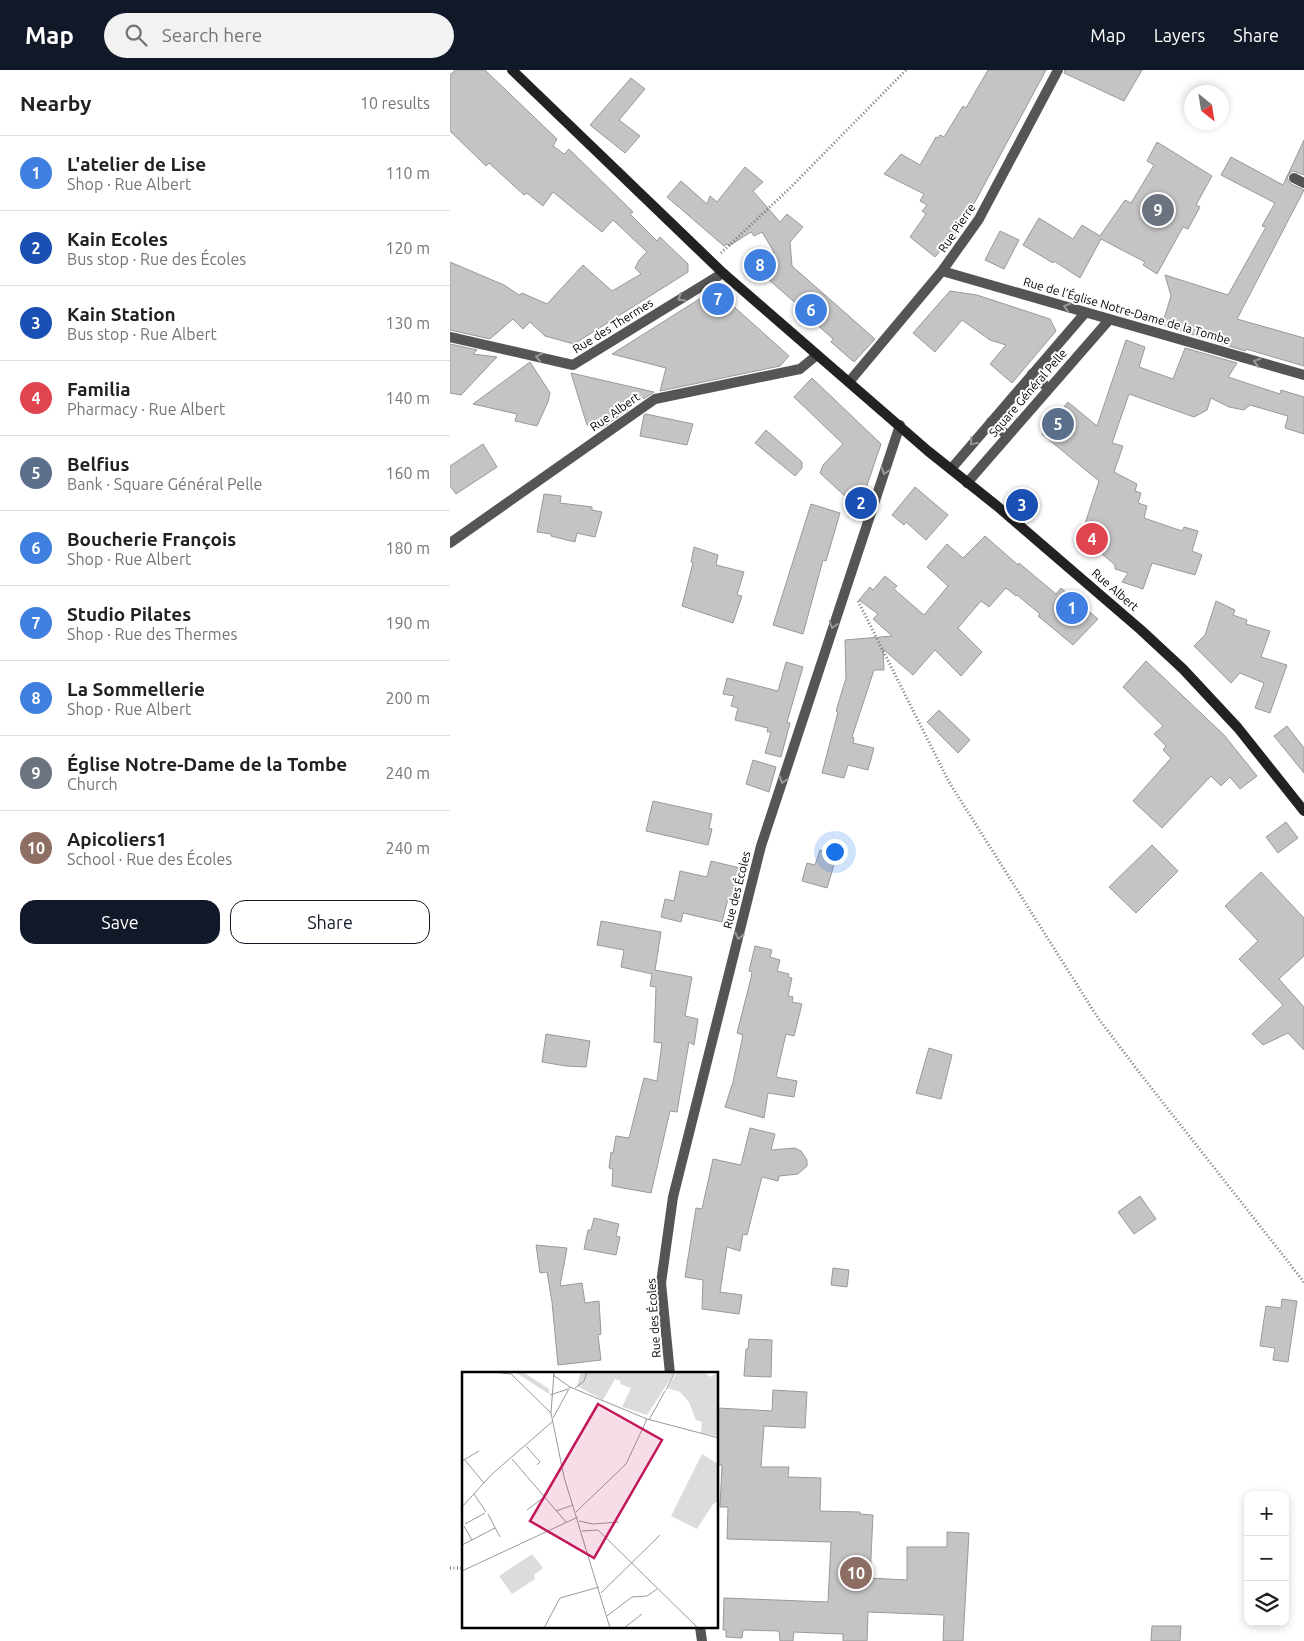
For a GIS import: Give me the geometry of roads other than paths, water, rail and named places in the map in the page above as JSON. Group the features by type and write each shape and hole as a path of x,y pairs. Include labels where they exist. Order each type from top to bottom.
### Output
{"street":[{"name":"Rue Albert","path":"512,70 723,273 967,483 1102,595 1183,669 1238,728 1304,811"},
{"name":"Rue Pierre","path":"849,382 942,271 979,219 1058,70"},
{"path":"1294,178 1304,183"},
{"name":"Rue de l’Église Notre-Dame de la Tombe","path":"942,271 1304,375"},
{"name":"Rue des Thermes","path":"450,336 573,365 723,273"},
{"name":"Square Général Pelle","path":"951,469 1085,312"},
{"name":"Square Général Pelle","path":"967,483 1109,320"},
{"name":"Rue Albert","path":"450,543 655,399 800,369 817,355"},
{"path":"1032,374 1048,388"},
{"path":"991,422 1007,435"},
{"name":"Rue des Écoles","path":"670,1372 661,1284 673,1198 761,846 900,425"},
{"path":"700,1628 702,1641"}],"place":[{"name":"Église Notre-Dame de la Tombe","path":"1158,210"},
{"name":"La Sommellerie","path":"760,265"},
{"name":"Studio Pilates","path":"718,299"},
{"name":"Boucherie François","path":"811,310"},
{"name":"Belfius","path":"1058,424"},
{"name":"Kain Ecoles","path":"861,503"},
{"name":"Kain Station","path":"1022,505"},
{"name":"Familia","path":"1092,539"},
{"name":"L'atelier de Lise","path":"1072,608"},
{"name":"Apicoliers1","path":"856,1573"}]}
